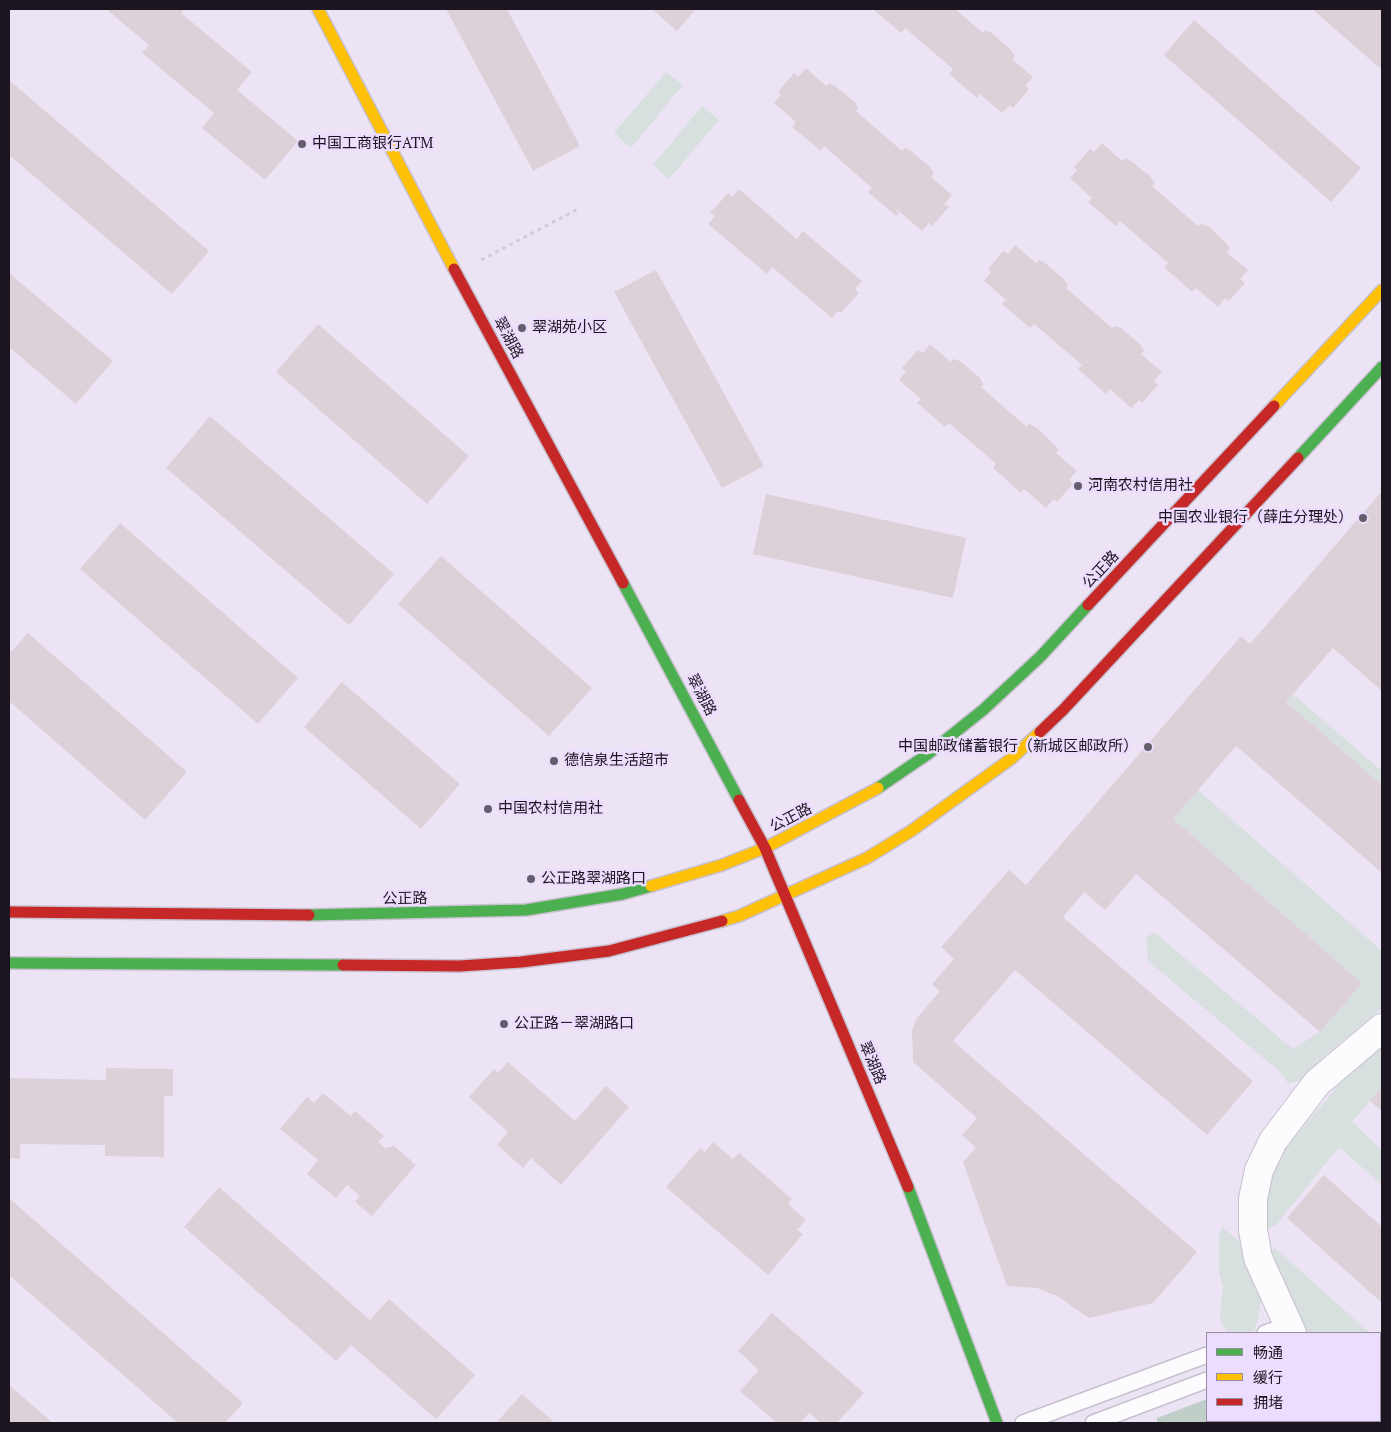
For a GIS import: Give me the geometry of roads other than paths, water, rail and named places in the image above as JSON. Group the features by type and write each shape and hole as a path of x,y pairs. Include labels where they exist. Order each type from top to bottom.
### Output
{"main road":[{"name":"翠湖路","path":"318,9 456,273 765,848 905,1178 997,1423"},
{"name":"公正路","path":"9,912 352,915 485,913 526,910 624,894 722,866 765,848 851,804 879,787 928,754 983,710 1040,657 1382,290"},
{"path":"9,963 460,966 521,962 609,951 740,916 867,858 911,831 1012,758 1063,710 1382,367"}],"street":[{"path":"1282,1330 1258,1258 1255,1239 1253,1199 1259,1170 1273,1141 1317,1083 1382,1028"}],"lane":[{"path":"1023,1423 1206,1355"},
{"path":"1093,1423 1206,1380"}],"place":[{"name":"中国工商银行ATM","path":"302,144"},
{"name":"翠湖苑小区","path":"522,328"},
{"name":"河南农村信用社","path":"1078,486"},
{"name":"中国农业银行（薛庄分理处）","path":"1363,518"},
{"name":"中国邮政储蓄银行（新城区邮政所）","path":"1148,747"},
{"name":"德信泉生活超市","path":"554,761"},
{"name":"中国农村信用社","path":"488,809"},
{"name":"公正路翠湖路口","path":"531,879"},
{"name":"公正路－翠湖路口","path":"504,1024"}]}
